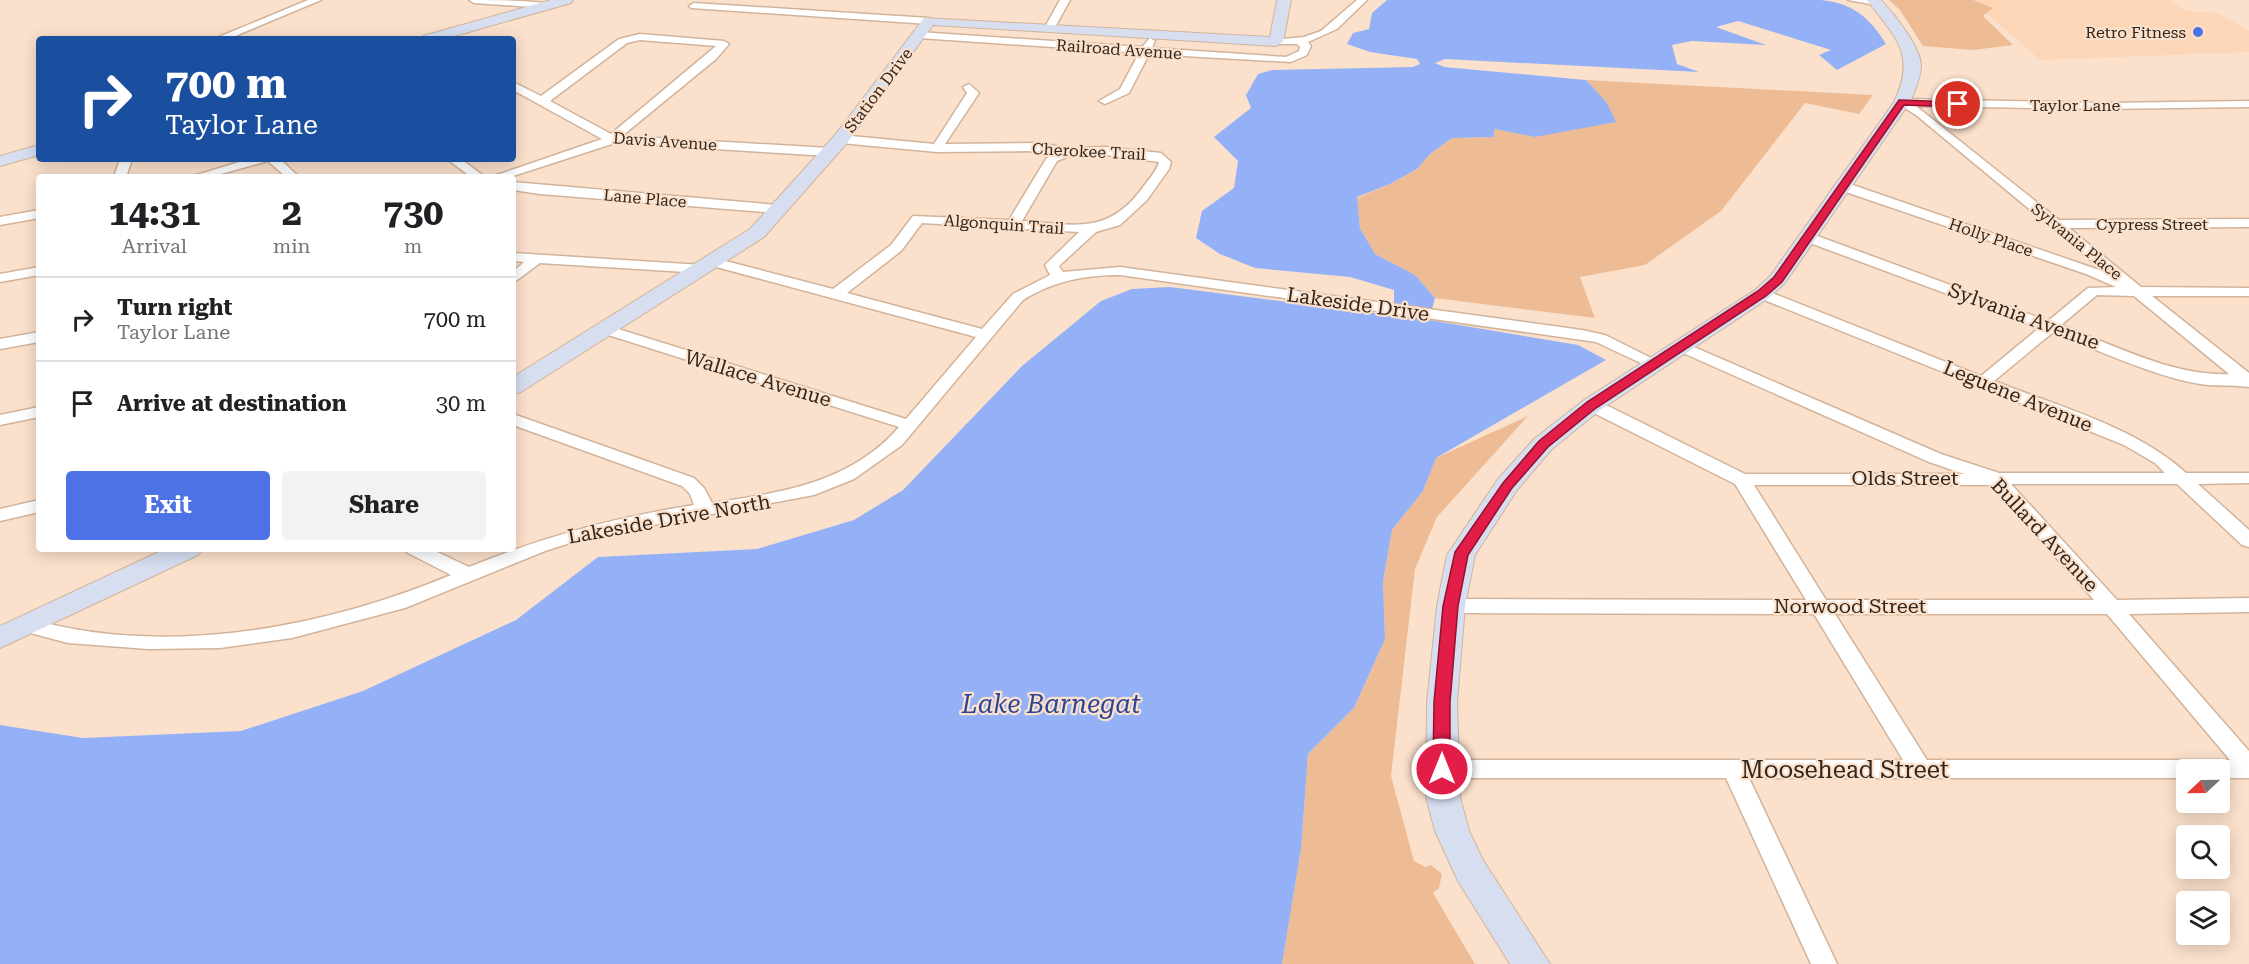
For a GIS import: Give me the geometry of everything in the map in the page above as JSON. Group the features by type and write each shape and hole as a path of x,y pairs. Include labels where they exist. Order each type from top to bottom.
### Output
{"street":[{"path":"226,36 316,0"},
{"path":"474,0 548,5"},
{"path":"439,36 566,0"},
{"path":"792,10 803,0"},
{"path":"1050,27 1065,0"},
{"path":"1276,42 1284,0"},
{"path":"924,28 1050,27 1301,42 1328,33 1362,0"},
{"path":"1531,964 1470,870 1452,831 1443,797 1442,702 1451,606 1461,555 1507,486 1543,444 1592,405 1653,363 1762,294 1778,279 1902,102 1913,64 1896,30 1868,1"},
{"name":"Railroad Avenue","path":"694,6 792,10 924,28 1145,51 1287,60 1303,53 1306,46 1301,42"},
{"name":"Station Drive","path":"516,385 607,330 757,233 835,145 924,28"},
{"path":"1105,101 1125,91 1154,34"},
{"path":"505,174 614,139 618,133 712,57 724,44 640,37 623,41 542,101"},
{"name":"Davis Avenue","path":"516,87 603,136 614,139 835,145"},
{"path":"937,148 974,93 969,87"},
{"name":"Taylor Lane","path":"1902,102 2104,106 2249,105"},
{"name":"Sylvania Place","path":"1902,102 1920,113 2247,380"},
{"name":"Cherokee Trail","path":"835,145 937,148 1039,147 1067,152 1156,155 1165,162 1163,169 1142,197 1115,222 1091,229 1052,265 1058,276"},
{"path":"0,161 36,151"},
{"path":"1013,224 1052,159 1067,152"},
{"path":"207,174 252,162"},
{"path":"276,162 290,174"},
{"path":"457,162 475,174"},
{"name":"Lane Place","path":"516,186 777,209"},
{"name":"Holly Place","path":"1842,186 2091,271 2139,292"},
{"path":"0,221 36,215"},
{"name":"Algonquin Trail","path":"836,295 896,248 918,219 1091,229"},
{"name":"Cypress Street","path":"2056,224 2248,224"},
{"name":"Sylvania Avenue","path":"1807,237 2171,371 2208,380 2247,380"},
{"path":"516,257 708,266 836,295 986,334"},
{"path":"516,276 537,258"},
{"name":"Lakeside Drive","path":"1058,276 1099,270 1120,271 1600,339 1653,363"},
{"path":"0,278 36,272"},
{"name":"Lakeside Drive North","path":"26,626 51,635 144,643 208,642 267,637 342,621 468,575 549,542 576,534 705,509 778,500 841,478 873,459 896,441 1018,297 1035,285 1058,276"},
{"path":"1983,382 2093,291 2249,292"},
{"name":"Leguene Avenue","path":"1762,294 2130,441 2161,459 2249,541"},
{"name":"Wallace Avenue","path":"607,330 909,425"},
{"path":"0,344 36,338"},
{"name":"Bullard Avenue","path":"1680,346 1935,458 1995,478 2112,608 2249,768"},
{"path":"1592,405 1742,480 1921,769"},
{"path":"0,420 36,413"},
{"path":"516,420 688,482 698,492 705,509"},
{"name":"Olds Street","path":"1742,480 2249,477"},
{"path":"0,515 36,507"},
{"path":"0,638 174,552"},
{"path":"421,552 468,575"},
{"name":"Norwood Street","path":"1451,606 2112,608 2249,605"},
{"name":"Moosehead Street","path":"1442,769 2249,768"},
{"path":"1734,770 1824,964"}],"shaded area":[{"path":"1889,0 1973,0 1993,8 1983,16 2013,45 1973,50 1923,46 1900,10"},
{"path":"1971,0 2170,0 2185,11 2218,13 2249,31 2249,52 2040,60"},
{"path":"1586,80 1873,95 1859,114 1805,103 1721,211 1645,265 1580,277 1595,318 1435,298 1415,275 1375,254 1360,228 1357,198 1417,169 1430,154 1452,138 1494,137 1494,129 1536,137 1607,103"},
{"path":"1528,416 1437,517 1415,569 1391,776 1414,861 1425,867 1431,865 1442,874 1439,888 1433,893 1475,964 1282,964 1301,849 1308,754 1354,708 1385,639 1383,582 1392,530 1423,491 1436,458"}],"water":[{"name":"Lake Barnegat","path":"1387,0 1821,0 1842,4 1860,13 1886,44 1837,70 1819,55 1831,50 1738,21 1716,27 1766,45 1692,41 1672,45 1677,64 1699,72 1445,59 1435,63 1444,67 1586,80 1607,103 1616,122 1535,137 1494,129 1494,137 1452,138 1430,154 1417,169 1390,184 1357,197 1360,228 1375,254 1415,275 1435,298 1429,320 1578,345 1606,360 1436,458 1423,491 1392,530 1383,582 1385,639 1354,708 1308,754 1301,849 1282,964 0,964 0,725 83,738 241,731 363,691 516,620 598,557 757,549 854,520 903,490 1022,366 1101,301 1132,289 1170,287 1389,315 1394,303 1394,290 1350,277 1255,268 1220,254 1196,238 1202,211 1234,188 1238,161 1214,137 1251,108 1246,95 1258,74 1272,70 1413,67 1420,64 1417,59 1370,52 1347,44 1353,33 1369,29 1372,13"}],"place":[{"name":"Retro Fitness","path":"2198,32"}],"route":[{"path":"1442,769 1442,702 1451,606 1461,555 1507,486 1543,444 1592,405 1653,363 1762,294 1778,279 1902,102 1958,104"}]}
